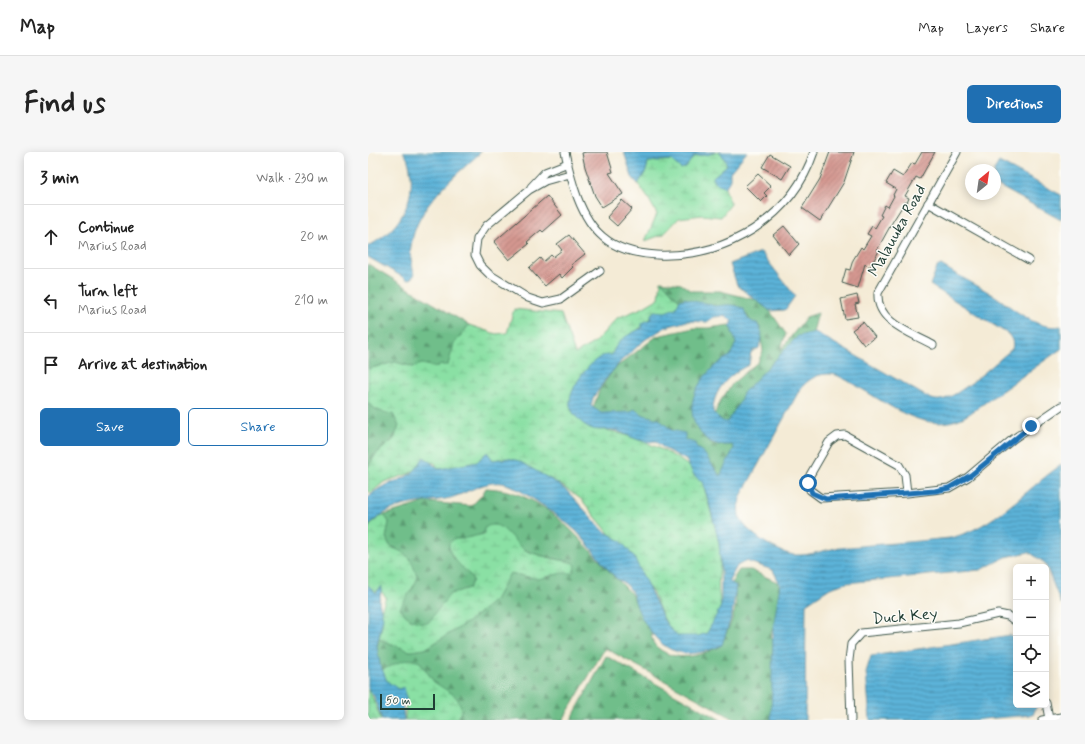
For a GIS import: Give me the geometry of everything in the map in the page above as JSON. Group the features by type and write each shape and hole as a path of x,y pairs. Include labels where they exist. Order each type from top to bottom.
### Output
{"street":[{"path":"565,152 570,174 584,210 595,228 607,240 616,246 634,252 648,254 681,254 700,252 725,243 752,230 770,218 786,201 800,183 814,152"},
{"name":"Malauuka Road","path":"933,345 886,318 879,308 878,300 880,288 957,152"},
{"path":"568,163 543,174 529,190 486,226 479,234 475,250 480,265 489,274 528,298 544,303 561,299 600,271"},
{"path":"529,190 551,179 570,174"},
{"path":"928,203 1029,260"},
{"path":"907,493 905,475 899,465 845,435 837,436 829,442 809,479 809,486 812,493 826,499 907,493 940,490 961,482 1013,439 1061,406"},
{"name":"Duck Key","path":"851,720 849,660 851,644 861,633 959,623 998,614 1008,616 1013,620"},
{"path":"1046,708 1045,719 1061,717"}],"green space":[{"path":"719,152 727,165 718,173 713,181 725,188 731,204 721,217 702,215 679,218 664,234 645,241 657,214 638,184 646,171 648,162 672,160 678,166 694,156"},
{"path":"368,264 469,325 454,344 448,366 442,365 436,367 422,364 413,367 395,362 368,369"},
{"path":"661,281 681,284 692,291 720,291 756,300 770,311 786,334 780,351 806,317 818,313 812,336 738,416 721,425 713,417 721,400 733,383 758,362 763,351 761,338 755,324 736,309 682,303"},
{"path":"661,281 682,303 690,306 651,318 631,336 573,401 571,410 577,418 587,426 627,436 661,449 682,461 700,478 705,491 720,549 718,586 721,608 717,620 702,637 674,637 662,615 653,593 617,543 581,499 558,483 533,470 499,459 469,464 440,473 435,463 429,462 408,474 384,482 371,493 368,491 368,467 376,454 394,439 399,426 393,414 379,411 368,402 368,369 395,362 413,367 422,364 436,367 448,365 454,344 469,325 496,334 507,333 514,309 561,314 575,354 595,342 617,318 642,308 659,298"},
{"path":"729,325 735,330 737,355 727,361 699,430 713,444 719,445 737,443 723,481 692,445 668,427 637,412 609,417 592,410 600,389 614,369 657,336 694,328 709,328"},
{"path":"368,402 379,411 393,414 399,426 394,439 376,454 368,467"},
{"path":"486,488 523,496 539,505 569,528 631,594 649,626 653,642 665,653 680,657 704,653 719,647 733,617 736,600 732,585 739,570 751,570 777,582 785,594 770,636 774,641 775,647 772,658 778,670 777,720 736,720 605,648 563,720 457,720 462,709 450,695 434,682 420,662 398,664 379,671 374,659 379,639 410,651 425,649 471,620 495,600 510,573 528,577 543,578 558,573 573,562 524,550 515,544 504,530 494,525 485,532 476,536 466,539 454,539 451,556 463,566 473,580 469,588 450,594 428,624 420,623 405,615 400,608 406,596 414,587 396,548 390,546 386,538 389,522 384,515 426,502 471,506 482,495"},
{"path":"384,515 389,522 386,538 390,546 404,553 411,560 417,576 416,582 400,608 405,615 416,621 428,623 450,594 469,588 473,580 451,554 449,543 454,539 462,539 484,534 484,528 491,525 496,525 502,528 527,551 549,558 573,562 575,567 573,573 562,573 538,579 510,573 495,600 471,620 425,649 410,651 379,639 382,625 379,616 386,597 379,589 373,594 368,586 368,529 373,522"},
{"path":"606,656 721,720 571,720"},
{"path":"411,659 420,662 434,682 454,695 458,700 462,709 457,720 405,720 406,693 388,685 379,671"},
{"path":"368,689 372,696 381,720 368,720"}],"water":[{"path":"403,152 481,152 437,194 420,218 415,231 411,250 414,276 408,280 368,257 368,246 387,234 395,226 406,207 411,186 411,175 408,160"},
{"path":"624,152 716,152 707,155 694,156 686,167 681,169 671,160 648,162 646,171 638,184 632,177"},
{"path":"719,152 747,152 730,172 730,180 725,188 713,181 713,177 727,165"},
{"path":"999,162 1061,195 1061,220 1001,187 1001,164 998,164"},
{"path":"761,252 795,296 785,310 770,311 737,285 730,264"},
{"path":"941,265 995,296 1034,322 1052,327 1061,326 1061,349 969,414 952,421 935,423 918,419 901,412 836,375 825,374 815,377 806,383 799,391 742,494 739,506 740,518 749,530 764,542 781,551 795,555 834,549 950,538 981,526 995,517 1061,465 1061,604 1049,573 1049,564 1045,564 1029,552 1006,557 980,570 846,583 830,588 806,604 805,720 771,720 773,629 780,584 773,570 746,561 737,566 729,581 736,586 732,615 722,645 707,651 682,653 671,650 653,635 645,624 628,586 610,572 576,531 540,504 510,485 503,483 487,484 445,499 413,503 394,508 376,519 368,527 368,498 384,486 412,473 424,457 439,469 477,462 487,452 493,460 508,458 519,461 555,482 567,491 604,531 621,541 634,557 665,622 677,636 698,636 707,633 721,606 721,570 719,543 703,483 694,475 686,460 665,449 655,441 646,442 613,430 597,430 589,428 578,419 570,406 570,400 575,385 591,364 603,356 612,355 620,341 642,328 642,323 651,319 651,314 655,311 665,312 676,308 679,301 685,298 715,306 730,305 740,307 744,309 750,320 757,323 762,333 759,348 751,352 749,365 742,368 729,378 719,390 713,404 713,412 722,421 727,422 739,403 743,393 798,336 815,332 928,397 940,400 947,398 966,387 1012,349 1013,343 1008,334 930,285 937,267","holes":["726,316 732,321 730,326 736,343 730,356 721,361 704,377 694,397 692,408 693,419 701,434 705,438 712,443 732,445 734,448 720,476 704,453 697,448 695,443 685,440 685,433 671,430 659,419 644,415 634,409 631,412 601,413 591,406 593,398 605,380 621,361 646,339 666,327 687,321 707,322 714,317"]},
{"path":"368,585 376,593 382,586 379,602 383,618 377,646 380,664 387,681 398,689 404,687 407,701 402,702 404,720 382,720 374,696 368,688"},
{"path":"1011,635 1013,639 1013,708 1036,708 1033,715 969,720 870,720 866,672 871,656"}],"building":[{"path":"607,152 613,172 609,173 623,194 602,207 595,196 585,167 582,153"},
{"path":"830,152 854,152 844,182 820,221 802,208 820,179"},
{"path":"922,152 935,152 920,179 916,177 905,196 909,198 907,203 905,202 893,221 877,250 879,251 870,267 865,264 858,288 842,283 846,269 850,270 853,260 861,247 863,249 871,236 867,234 872,226 875,228 882,216 880,215 885,205 888,207 894,196 893,195 896,189 886,183 893,171 903,177 912,163 915,164"},
{"path":"770,154 790,166 782,179 762,167"},
{"path":"758,174 771,186 764,193 767,196 761,202 745,186"},
{"path":"547,196 562,215 543,232 541,230 527,242 529,244 509,260 494,242"},
{"path":"622,200 632,209 617,226 607,217"},
{"path":"784,226 799,244 789,255 773,235"},
{"path":"569,235 585,254 571,265 573,267 562,278 559,274 545,286 529,268 540,258 543,262 551,255 553,257 562,250 557,244"},
{"path":"857,295 859,303 855,304 858,317 845,319 841,299"},
{"path":"863,322 875,337 864,345 852,330"}],"route":[{"path":"808,483 812,493 826,499 935,491 949,488 968,477 1013,439 1031,426"}]}
